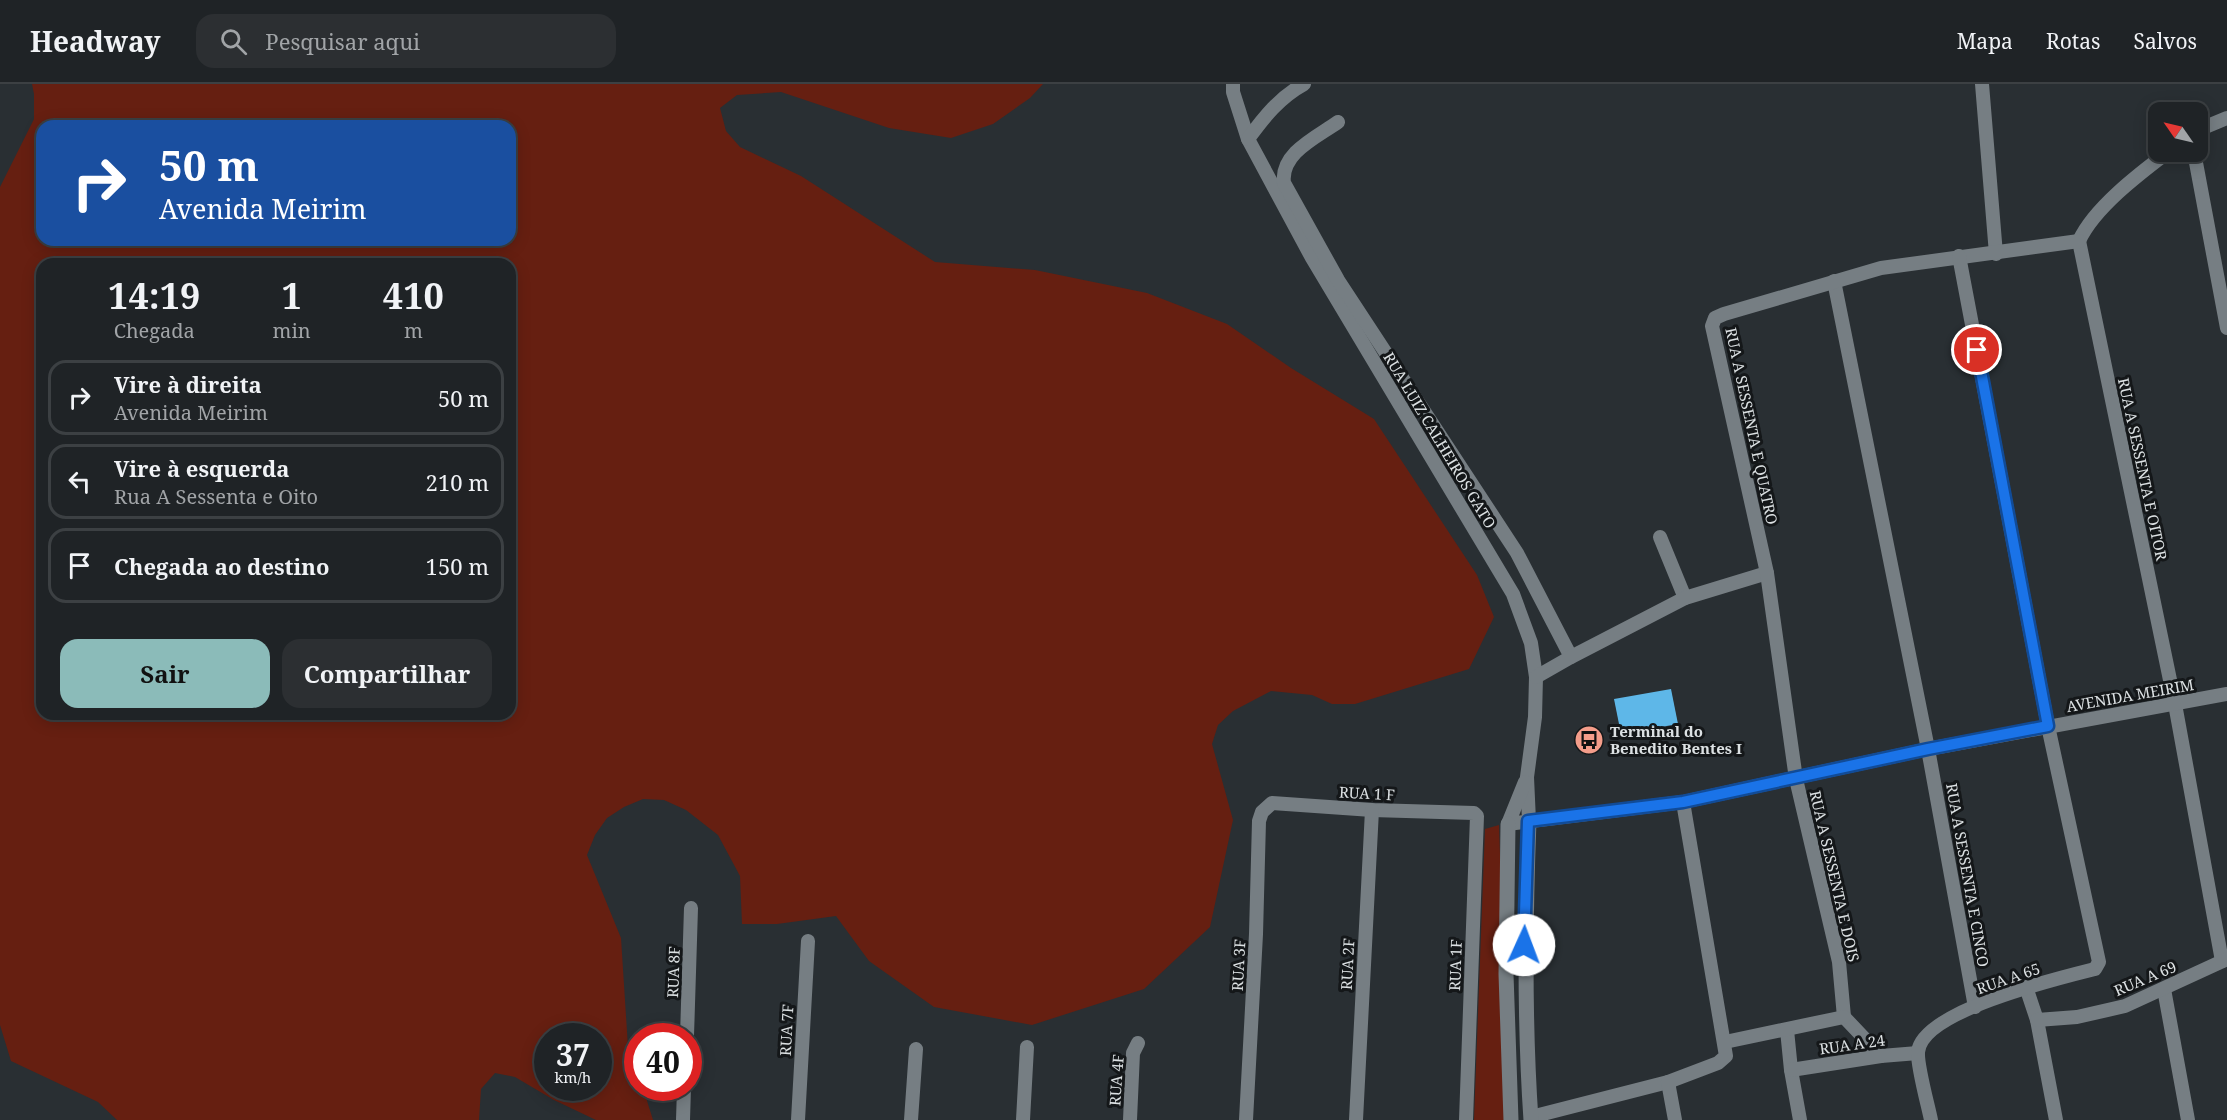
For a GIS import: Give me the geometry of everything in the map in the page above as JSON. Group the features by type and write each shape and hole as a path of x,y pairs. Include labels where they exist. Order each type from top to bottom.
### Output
{"street":[{"name":"RUA LUIZ CALHEIROS GATO","path":"1233,84 1233,92 1248,139 1312,258 1513,594 1531,643 1536,677 1535,717 1527,777 1528,821"},
{"path":"1248,139 1266,114 1304,84"},
{"path":"1982,84 1995,254"},
{"path":"2208,126 2227,118"},
{"path":"1338,122 1292,155 1283,174 1284,183 1338,280 1517,553 1571,657"},
{"path":"1928,749 1834,281 1881,268 2079,241 2085,227 2132,180 2155,162"},
{"path":"2196,162 2227,328"},
{"name":"RUA A SESSENTA E OITOR","path":"2079,241 2175,704 2225,960"},
{"path":"1959,256 2048,726"},
{"name":"RUA A SESSENTA E QUATRO","path":"1796,779 1767,573 1712,326 1715,318 1724,314 1834,281"},
{"path":"1660,537 1685,598"},
{"path":"1536,677 1685,598 1767,573"},
{"name":"AVENIDA MEIRIM","path":"1508,824 1683,802 1928,749 2227,694"},
{"name":"RUA A 65","path":"1918,1053 1923,1039 1932,1029 1975,1007 2026,987 2095,969 2099,962 2048,726"},
{"name":"RUA A SESSENTA E CINCO","path":"1928,749 1975,1007"},
{"name":"RUA LUIZ CALHEIROS GATO","path":"1508,824 1527,777"},
{"name":"RUA A SESSENTA E DOIS","path":"1796,779 1839,962 1844,1017"},
{"path":"1528,821 1524,945 1526,1044 1531,1119 1668,1082 1718,1063 1726,1056 1683,802"},
{"name":"RUA 1 F","path":"1262,812 1272,803 1372,810 1474,813"},
{"name":"RUA 2F","path":"1356,1120 1372,810"},
{"name":"RUA 3F","path":"1246,1120 1256,934 1259,821 1262,812"},
{"name":"RUA 1F","path":"1466,1120 1477,816 1474,813"},
{"path":"1508,824 1506,974 1510,1120"},
{"name":"RUA 8F","path":"687,1023 691,908"},
{"name":"RUA 7F","path":"798,1120 808,941"},
{"name":"RUA A 69","path":"2037,1020 2077,1017 2125,1006 2225,960"},
{"path":"2026,987 2037,1020 2056,1120"},
{"path":"2164,989 2188,1120"},
{"path":"1725,1042 1844,1017 1881,1056"},
{"path":"1787,1030 1800,1120"},
{"name":"RUA 4F","path":"1130,1120 1133,1053 1138,1043"},
{"path":"1023,1120 1027,1047"},
{"path":"911,1120 916,1049"},
{"path":"1918,1053 1931,1120"},
{"name":"RUA A 24","path":"1791,1070 1881,1056 1918,1053"},
{"path":"1668,1082 1675,1120"},
{"path":"683,1120 684,1101"}],"shaded area":[{"path":"32,84 1043,84 1030,98 993,124 951,138 889,128 781,92 737,95 720,108 726,131 740,147 801,176 935,262 1035,270 1147,293 1227,324 1291,368 1374,419 1477,575 1494,617 1469,669 1355,704 1332,704 1312,695 1271,691 1233,711 1218,725 1212,744 1233,820 1210,927 1144,989 1032,1025 934,1007 869,961 836,916 777,924 742,924 740,876 718,835 686,810 664,800 643,799 607,818 595,835 587,855 621,938 626,1023 624,1023 624,1101 647,1101 653,1120 596,1120 556,1101 612,1101 612,1023 534,1023 534,1088 515,1077 495,1073 481,1089 479,1120 117,1120 98,1102 11,1061 0,1025 0,187 34,119"},
{"path":"1499,825 1509,1120 1474,1120 1485,829"}],"building":[{"path":"1671,689 1678,724 1621,734 1614,699"}],"place":[{"name":"Terminal do Benedito Bentes I","path":"1589,740"}],"route":[{"path":"1524,945 1528,821 1683,802 1928,749 2048,726 1977,350"}]}
